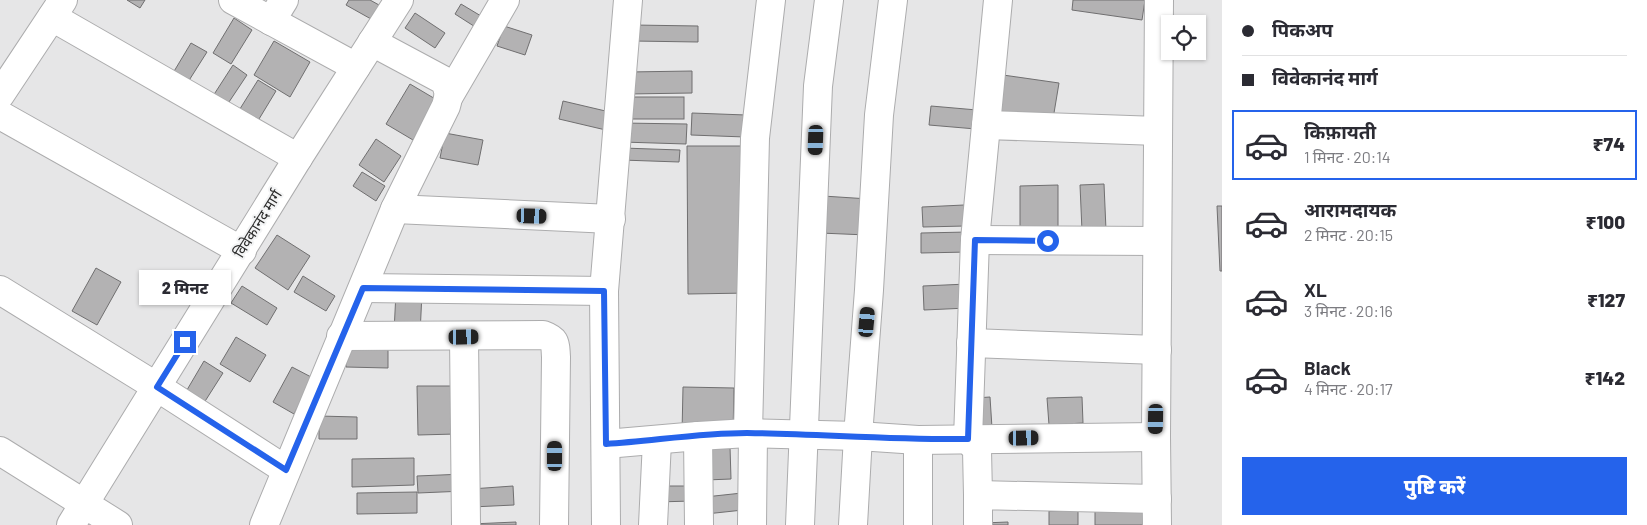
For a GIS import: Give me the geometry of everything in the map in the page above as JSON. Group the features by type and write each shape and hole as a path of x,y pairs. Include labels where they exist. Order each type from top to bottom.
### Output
{"street":[{"path":"233,0 278,10 356,67"},
{"name":"विवेकानंद मार्ग","path":"78,514 298,158 399,0"},
{"path":"264,525 395,210 446,106 449,96 505,0"},
{"path":"606,525 604,291 628,0"},
{"path":"752,525 754,138 770,0"},
{"path":"800,525 818,86 829,0"},
{"path":"854,525 879,116 893,0"},
{"path":"978,525 977,450 968,439 971,343 975,240 998,0"},
{"path":"978,495 1157,512 1159,0"},
{"path":"0,95 58,9 298,158"},
{"path":"372,42 443,80 447,86 449,96"},
{"path":"0,115 242,251"},
{"path":"986,125 1158,131"},
{"path":"395,210 611,219"},
{"path":"975,240 1157,241"},
{"path":"363,288 604,291"},
{"path":"0,290 157,387 286,470"},
{"path":"342,336 464,337 543,335 552,338 555,343 554,525"},
{"path":"464,337 466,525"},
{"path":"971,343 1157,350"},
{"path":"606,444 698,436 751,434 804,434 918,440 1156,437"},
{"path":"698,436 699,525"},
{"path":"918,440 918,525"},
{"path":"653,525 657,441"},
{"path":"0,451 78,514 118,525"}],"building":[{"path":"127,0 145,0 140,8"},
{"path":"349,0 370,0 379,5 371,19 346,5"},
{"path":"1073,0 1145,0 1142,20 1072,10"},
{"path":"461,4 486,19 480,30 455,14"},
{"path":"415,13 445,33 435,48 405,28"},
{"path":"234,18 252,30 231,64 213,53"},
{"path":"634,25 698,26 698,42 633,41"},
{"path":"504,26 532,35 525,55 497,46"},
{"path":"274,41 310,62 290,97 254,75"},
{"path":"191,43 207,52 188,82 173,73"},
{"path":"233,65 247,75 227,105 213,96"},
{"path":"692,71 692,93 628,94 628,72"},
{"path":"996,74 1059,83 1052,125 990,116"},
{"path":"258,80 276,91 256,124 238,112"},
{"path":"410,84 437,100 413,140 386,124"},
{"path":"628,97 684,97 684,119 628,119"},
{"path":"563,101 614,113 610,131 559,119"},
{"path":"931,106 977,110 976,129 929,125"},
{"path":"692,113 746,115 745,137 691,135"},
{"path":"622,123 687,124 686,144 622,142"},
{"path":"445,133 483,140 478,165 440,158"},
{"path":"376,139 401,156 384,182 359,165"},
{"path":"687,146 748,146 749,293 688,294"},
{"path":"623,148 680,150 679,162 622,160"},
{"path":"362,172 385,186 376,201 353,186"},
{"path":"1104,184 1106,230 1082,231 1080,185"},
{"path":"1058,185 1058,236 1020,236 1020,186"},
{"path":"823,196 869,199 867,235 820,233"},
{"path":"964,205 965,226 923,227 922,207"},
{"path":"1217,206 1222,206 1222,271 1220,271"},
{"path":"968,232 968,252 921,253 921,233"},
{"path":"277,235 310,256 288,290 255,268"},
{"path":"96,268 121,282 97,325 72,311"},
{"path":"303,276 335,296 326,311 294,292"},
{"path":"967,284 968,308 924,310 923,286"},
{"path":"242,286 277,308 267,325 231,303"},
{"path":"396,292 422,293 420,334 394,332"},
{"path":"236,337 266,355 250,382 220,364"},
{"path":"346,345 388,345 388,368 346,367"},
{"path":"204,361 223,373 202,406 184,395"},
{"path":"292,367 313,378 294,414 273,402"},
{"path":"417,386 456,386 456,434 418,435"},
{"path":"683,387 734,388 733,434 682,433"},
{"path":"990,397 992,428 976,429 975,398"},
{"path":"1082,397 1083,423 1049,425 1047,398"},
{"path":"319,416 357,417 357,439 319,439"},
{"path":"705,447 730,447 731,479 706,480"},
{"path":"414,458 414,485 352,487 352,459"},
{"path":"464,474 465,491 418,493 417,476"},
{"path":"513,486 514,505 472,507 471,489"},
{"path":"657,486 691,486 692,501 657,502"},
{"path":"417,492 417,513 357,514 357,493"},
{"path":"742,493 743,510 706,514 705,497"},
{"path":"1152,506 1153,525 1095,525 1095,509"},
{"path":"1078,510 1078,525 1049,525 1049,511"},
{"path":"516,522 516,525 471,525 471,524"},
{"path":"1008,522 1008,525 983,525 983,523"}],"route":[{"path":"185,342 157,387 286,470 363,288 604,291 606,444 748,433 858,436 918,440 968,439 975,240 1048,241"}]}
